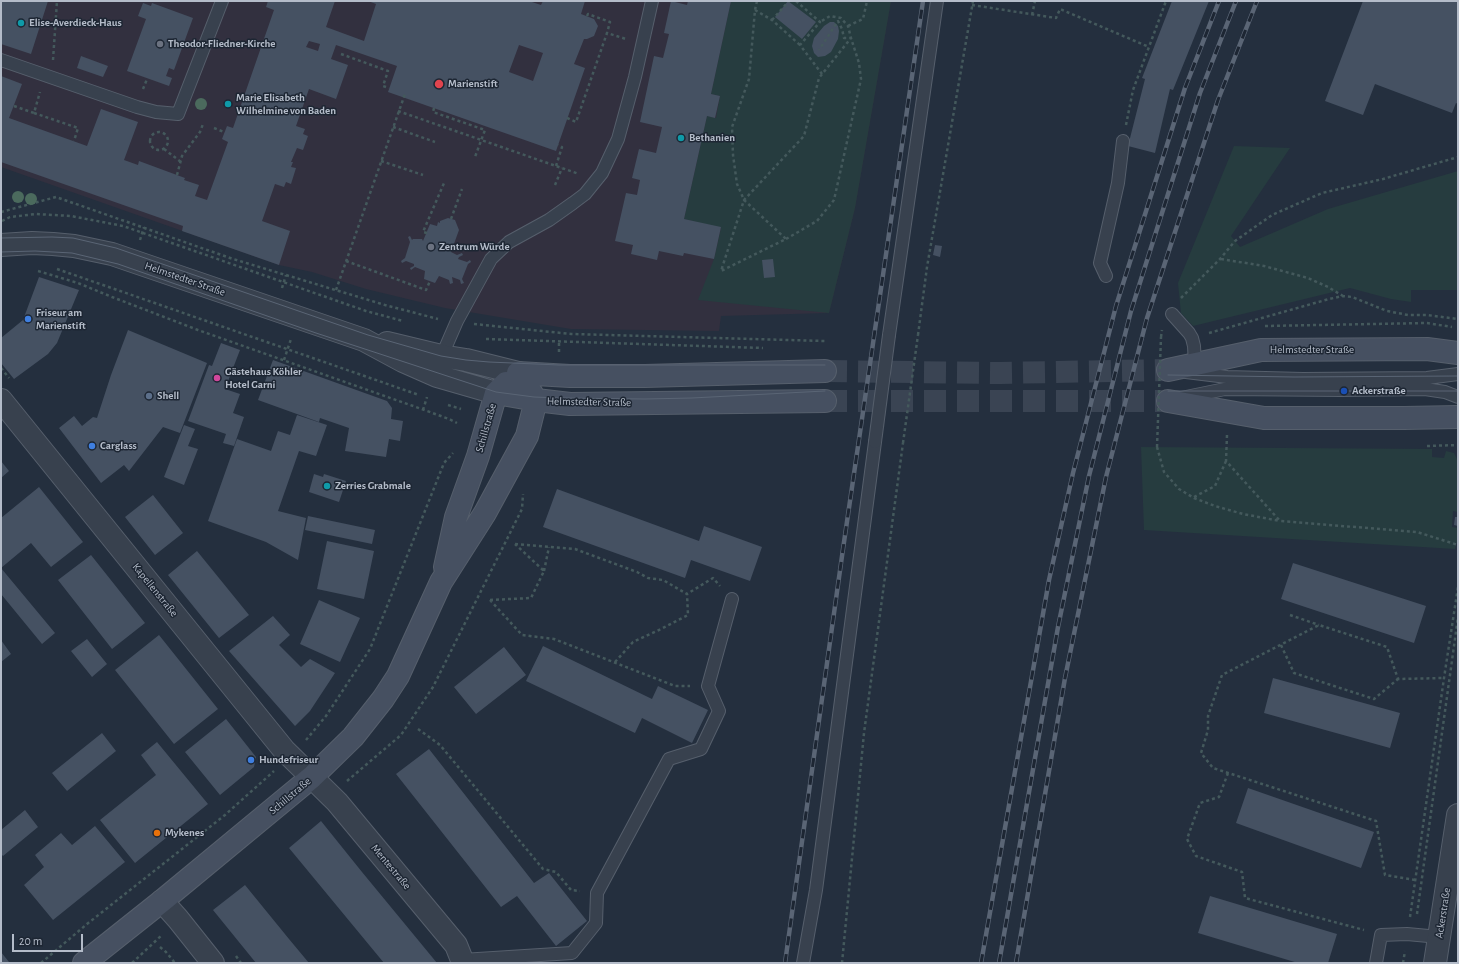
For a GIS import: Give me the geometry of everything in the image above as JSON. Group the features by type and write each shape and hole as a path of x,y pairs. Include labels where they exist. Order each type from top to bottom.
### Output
{"main road":[{"name":"Helmstedter Straße","path":"1168,370 1261,350 1427,350 1458,353"},
{"name":"Helmstedter Straße","path":"518,374 645,376 825,371"},
{"name":"Schillstraße","path":"441,582 456,516 478,456 496,393 518,374"},
{"path":"518,374 536,400"},
{"name":"Helmstedter Straße","path":"496,393 570,404 825,401"},
{"name":"Schillstraße","path":"84,963 162,901 312,777 354,738 398,676 441,582 485,513 520,452 529,431 536,400"},
{"path":"1168,401 1264,418 1458,417"}],"street":[{"name":"Helmstedter Straße","path":"1,245 32,243 53,244 97,250 364,340 383,342 496,393"},
{"name":"Helmstedter Straße","path":"439,366 466,360 518,374"},
{"name":"Kapellenstraße","path":"1,400 290,756 312,777"},
{"name":"Mentestraße","path":"312,777 337,802 456,945 462,961"},
{"name":"Ackerstraße","path":"1435,963 1458,815"},
{"path":"162,901 213,963"}],"lane":[{"path":"1,60 50,78 156,112 178,114 222,1"},
{"path":"439,366 451,334 491,259 509,242 549,220 585,194 602,173 618,139 652,1"},
{"path":"804,963 816,890 889,335 937,1"},
{"path":"1106,276 1100,263 1118,182 1123,141"},
{"path":"1172,314 1192,338 1195,365"},
{"path":"1168,370 1227,377 1303,379 1427,378 1458,374"},
{"path":"1168,401 1225,389 1425,389 1445,392 1458,397"},
{"path":"462,961 572,953 596,923 597,893 669,759 701,749 719,711 708,686 732,598"},
{"path":"1376,963 1381,935 1411,934 1439,937"}],"path":[{"path":"34,113 50,78 57,1"},
{"path":"757,1 749,79 732,127 732,156 737,184 744,200 786,240"},
{"path":"772,20 789,1"},
{"path":"796,1 820,22"},
{"path":"848,26 863,19 867,1"},
{"path":"842,963 864,733 903,443 927,267 972,1"},
{"path":"1032,15 1036,1"},
{"path":"1123,141 1133,90 1166,1"},
{"path":"972,6 1056,18 1060,9 1149,47"},
{"path":"755,10 772,20 800,45 822,74"},
{"path":"567,118 576,122 610,22 588,14 587,16"},
{"path":"800,45 820,22 830,16 841,18 848,26 859,63 861,79 834,200 817,221 786,240 721,271 744,200 804,136 819,78 851,38"},
{"path":"819,50 838,22 842,29 844,38 851,38"},
{"path":"607,33 642,44"},
{"path":"341,54 388,71 383,86 389,88"},
{"path":"336,290 405,94"},
{"path":"14,106 78,128 74,141"},
{"path":"434,108 433,112 485,130 475,157"},
{"path":"398,111 581,175 576,180"},
{"path":"177,175 182,156 200,132 203,124"},
{"path":"393,127 435,142"},
{"path":"214,128 224,132"},
{"path":"164,149 168,144 166,134 157,132 152,135 150,144 152,148 157,150 164,149 181,162"},
{"path":"558,145 562,147 555,166 562,168"},
{"path":"1176,302 1220,259 1235,241 1272,215 1322,193 1383,179 1458,157"},
{"path":"381,162 423,175"},
{"path":"555,185 562,168"},
{"path":"427,233 423,232 444,183"},
{"path":"451,219 462,189"},
{"path":"1,212 56,197 233,259 385,306 438,319"},
{"path":"1,221 10,217 36,214 71,216 123,226 366,311 404,321"},
{"path":"138,244 144,227"},
{"path":"1220,259 1264,266 1308,278 1343,296"},
{"path":"346,261 426,290 430,281"},
{"path":"51,267 434,400"},
{"path":"38,271 78,283 198,330 457,423"},
{"path":"281,293 286,275"},
{"path":"1192,338 1329,298 1343,296 1352,297 1387,311 1408,315 1427,315 1458,319"},
{"path":"472,324 571,334 825,341"},
{"path":"1162,329 1157,447 1164,472 1179,489 1194,498 1243,514 1280,521 1417,532 1458,545"},
{"path":"284,360 293,333"},
{"path":"451,334 494,340 571,341 765,348"},
{"path":"1194,498 1215,486 1226,461 1227,432"},
{"path":"1427,446 1458,445"},
{"path":"42,963 225,815 309,738 326,716 370,650 444,463 453,453 456,446"},
{"path":"1226,461 1280,521"},
{"path":"433,687 522,509"},
{"path":"544,571 515,544 575,549 637,572 648,578 663,580 687,594"},
{"path":"548,547 544,571 531,598 490,600 522,635 554,639 675,686 708,686"},
{"path":"687,594 713,578 732,598"},
{"path":"1411,934 1415,880 1458,587"},
{"path":"615,663 633,642 688,615 687,594"},
{"path":"1290,615 1387,647 1398,679"},
{"path":"1403,963 1411,934 1458,617"},
{"path":"1320,625 1222,676 1208,716 1208,730 1201,753 1213,768 1376,821 1385,875 1415,880"},
{"path":"1281,645 1294,673 1374,699 1398,679 1444,678"},
{"path":"418,729 440,745 543,869 556,872 571,890 597,893"},
{"path":"1228,773 1219,797 1200,803 1187,839 1196,856 1242,872 1246,898 1381,935"},
{"path":"160,947 175,963"}],"shaded area":[{"name":"Marienstift","path":"1,1 891,1 855,208 829,313 721,316 719,331 571,329 445,308 366,289 312,272 279,265 1,167"}],"green space":[{"path":"731,1 891,1 855,208 829,313 698,300 714,259 721,228 684,219 707,116 716,118 720,96 711,94"},
{"path":"1234,146 1290,148 1231,236 1240,247 1328,209 1458,171 1458,290 1411,290 1411,302 1391,299 1350,288 1193,326 1181,313 1178,283"},
{"path":"1141,447 1432,449 1432,457 1444,458 1446,451 1454,453 1458,461 1458,512 1453,511 1452,527 1458,528 1458,538 1455,549 1144,530"}],"building":[{"name":"Elise-Averdieck-Haus","path":"1,1 48,1 31,54 1,44"},
{"path":"268,1 335,1 326,27 364,41 376,4 368,1 529,1 541,5 543,1 585,1 581,14 594,19 598,26 594,36 584,39 574,64 585,68 556,151 388,92 397,66 336,45 331,59 348,65 336,99 309,89 296,126 305,129 303,134 308,136 303,150 297,148 291,162 293,162 291,167 296,168 291,184 286,182 284,187 275,184 262,221 290,231 279,265 182,231 183,226 1,162 1,76 22,84 9,118 87,146 101,109 138,122 124,160 138,165 139,161 185,178 184,180 199,185 195,196 207,200 228,142 222,139 227,126 233,128 274,10 266,7","holes":["309,41 320,44 318,51 306,47","519,45 543,53 533,81 509,72"]},
{"name":"Bethanien","path":"671,1 687,5 688,1 731,1 711,94 720,96 715,118 707,116 684,219 721,227 714,259 684,253 683,256 659,251 657,260 631,254 633,245 615,241 626,193 637,195 640,180 632,178 639,149 656,153 662,127 640,122 654,56 663,58 669,34 664,33"},
{"path":"788,1 816,22 802,39 775,17"},
{"path":"1172,1 1209,1 1173,90 1170,89 1155,153 1128,146 1145,79 1142,78"},
{"path":"1363,1 1458,1 1458,104 1456,103 1452,113 1375,84 1363,115 1325,101"},
{"name":"Theodor-Fliedner-Kirche","path":"143,3 151,6 152,3 193,18 174,70 169,68 166,76 172,78 169,86 127,71 146,19 138,16"},
{"path":"830,22 834,22 838,26 838,39 831,52 825,56 818,57 814,53 812,46 814,38 824,26"},
{"path":"81,56 108,66 103,77 77,68"},
{"name":"Zentrum Würde","path":"448,218 455,220 459,230 451,252 457,255 462,253 463,255 458,259 467,262 470,260 471,262 468,264 462,279 464,283 461,284 460,280 452,277 453,283 450,284 449,280 439,276 435,283 424,279 425,271 415,267 411,270 410,268 414,266 414,264 406,261 402,263 401,261 405,258 410,242 408,237 410,236 412,240 422,239 423,241 430,224 437,226 438,222 440,223 440,221"},
{"path":"935,245 942,246 940,257 933,255"},
{"path":"773,259 775,277 764,278 762,260"},
{"path":"39,277 79,290 57,343 48,354 14,379 1,363 1,338 23,320"},
{"name":"Shell","path":"128,330 207,363 180,433 163,427 129,471 124,465 101,483 59,428 74,416 82,426 93,417 97,418"},
{"name":"Gästehaus Köhler Hotel Garni","path":"221,343 240,350 225,389 240,394 233,413 244,417 234,446 223,443 226,434 188,421 209,365 212,366"},
{"path":"273,360 387,401 392,408 391,419 403,421 400,441 389,439 386,457 345,451 349,428 320,418 319,422 258,400"},
{"path":"297,415 327,425 316,456 299,451 278,511 306,518 298,560 266,542 208,521 237,439 271,451 278,431 290,435"},
{"path":"184,425 195,429 188,446 198,449 184,485 164,477"},
{"path":"1,461 9,471 1,478"},
{"name":"Zerries Grabmale","path":"314,474 323,477 324,474 346,481 339,502 309,492"},
{"path":"39,487 83,542 51,567 31,543 1,568 1,518"},
{"path":"557,489 699,541 704,526 762,547 750,581 691,560 685,578 543,527"},
{"path":"153,495 183,533 155,555 125,517"},
{"path":"308,516 375,530 372,544 305,530"},
{"path":"1455,517 1458,517 1458,526 1454,525"},
{"path":"327,541 374,551 364,599 317,589"},
{"path":"197,551 249,615 219,638 168,575"},
{"path":"91,555 145,623 112,649 58,580"},
{"path":"1293,563 1426,606 1414,643 1281,599"},
{"path":"1,568 55,633 42,644 1,594"},
{"path":"319,600 360,618 340,662 300,644"},
{"path":"273,616 290,635 279,645 301,667 310,659 335,673 310,711 295,726 229,651"},
{"path":"159,635 218,709 174,744 115,670"},
{"path":"87,639 107,664 92,677 71,651"},
{"path":"1,640 11,654 1,662"},
{"path":"543,646 652,699 658,686 708,710 692,743 642,718 635,733 526,681"},
{"path":"504,647 526,675 476,714 454,687"},
{"path":"1273,678 1400,713 1390,748 1264,713"},
{"path":"226,719 256,757 254,767 220,795 185,752"},
{"path":"102,733 116,751 67,791 52,773"},
{"path":"157,742 208,804 135,863 100,820 156,775 141,755"},
{"path":"429,749 534,883 549,873 587,921 556,946 517,896 501,907 396,774"},
{"path":"1248,788 1374,832 1361,868 1236,823"},
{"path":"25,810 38,827 3,856 1,854 1,830"},
{"path":"321,821 437,963 384,963 289,848"},
{"path":"95,826 125,862 53,920 24,885 44,867 35,855 61,833 72,845"},
{"path":"245,885 309,963 256,963 213,910"},
{"path":"1210,896 1337,934 1328,963 1298,963 1198,933"},
{"path":"1,952 9,962 9,963 1,963"}],"tunnel":[{"path":"825,371 1000,373 1168,370"},
{"path":"825,401 1168,401"}],"tram line":[{"path":"1,238 73,238 116,248 368,335 441,356 466,360 559,365 825,365"},
{"path":"1,252 35,251 72,253 118,264 316,333 496,392 534,397 645,399 825,391"},
{"path":"1168,375 1294,377 1458,376"},
{"path":"1168,391 1458,391"}],"railway":[{"path":"785,963 843,549 923,1"},
{"path":"981,963 1049,580 1073,473 1116,306 1185,88 1219,1"},
{"path":"999,963 1058,627 1089,476 1131,311 1200,93 1236,1"},
{"path":"1016,963 1065,678 1106,477 1147,318 1218,100 1257,1"}],"place":[{"name":"Elise-Averdieck-Haus","path":"21,23"},
{"name":"Theodor-Fliedner-Kirche","path":"160,44"},
{"name":"Marienstift","path":"439,84"},
{"name":"Marie Elisabeth Wilhelmine von Baden","path":"228,104"},
{"name":"Bethanien","path":"681,138"},
{"name":"Zentrum Würde","path":"431,247"},
{"name":"Friseur am Marienstift","path":"28,319"},
{"name":"Gästehaus Köhler Hotel Garni","path":"217,378"},
{"name":"Ackerstraße","path":"1344,391"},
{"name":"Shell","path":"149,396"},
{"name":"Carglass","path":"92,446"},
{"name":"Zerries Grabmale","path":"327,486"},
{"name":"Hundefriseur","path":"251,760"},
{"name":"Mykenes","path":"157,833"}]}
